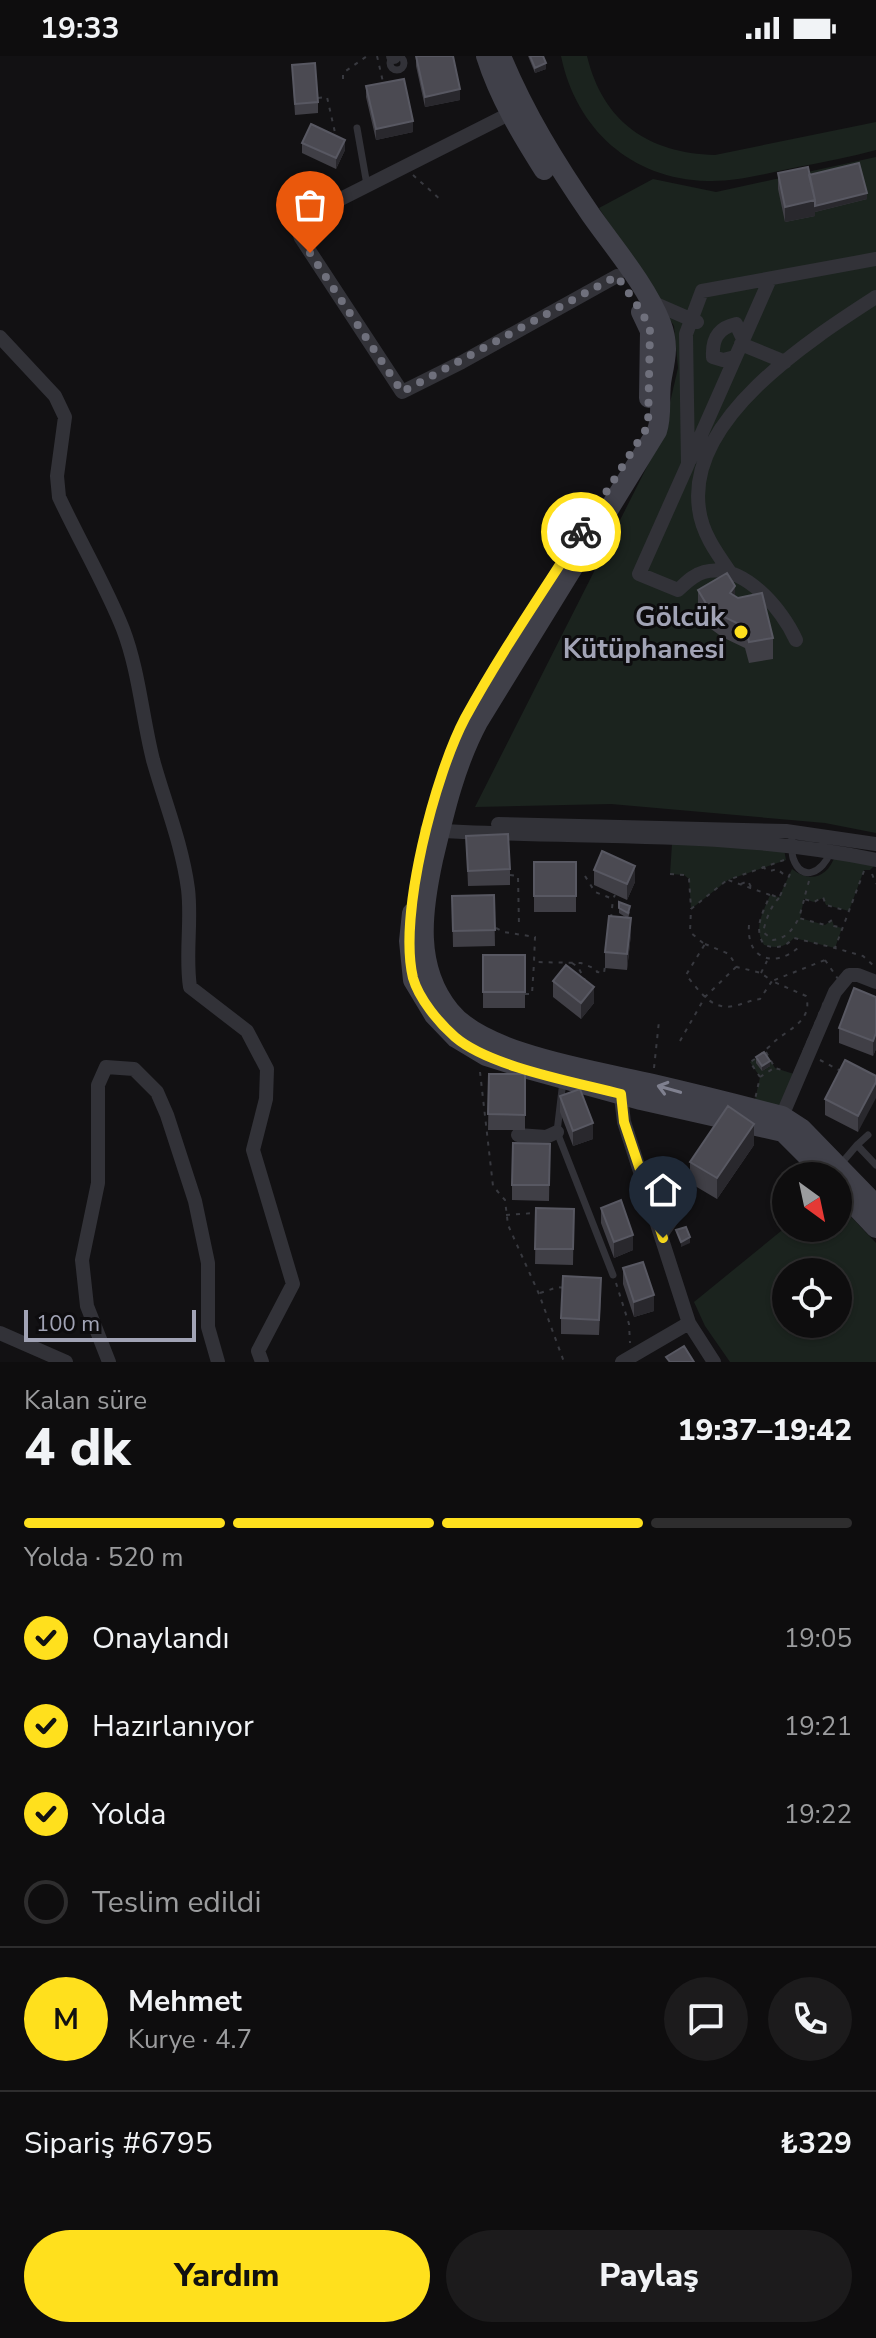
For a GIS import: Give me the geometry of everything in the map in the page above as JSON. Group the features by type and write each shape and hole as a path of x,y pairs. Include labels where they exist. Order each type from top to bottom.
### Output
{"main road":[{"path":"486,56 511,113 543,169 643,314 650,331 648,426 465,720 446,761 434,827 422,928 428,972 451,1013 473,1031 619,1085 783,1132 821,1162"},
{"path":"501,56 516,94 553,160 651,302 662,325 666,366 657,431 478,722 457,770 434,827 413,905 409,941 413,980 434,1015 456,1038 486,1056 563,1078 619,1085 782,1116 802,1129 826,1162"},
{"path":"852,1186 876,1205"},
{"path":"852,1203 876,1228"}],"street":[{"path":"511,113 303,218 297,227 351,317 402,392 617,276"},
{"path":"688,464 686,334 694,320 702,291 876,259"},
{"path":"770,279 639,574 678,590 692,577 706,571 743,579 767,596 787,620 796,640"},
{"path":"732,575 710,542 699,510 700,474 719,431 742,401 804,344 876,297"},
{"path":"651,302 694,320"},
{"path":"0,337 55,396 65,417 57,476 59,497 123,628 136,670 142,714 154,763 173,816 188,891 186,964 190,987 247,1031 267,1069 266,1099 253,1150 293,1284 258,1351 262,1362"},
{"path":"740,347 785,362"},
{"path":"434,827 790,846 876,844"},
{"path":"832,844 870,867"},
{"path":"782,1116 835,992 849,975 876,982"},
{"path":"109,1362 87,1306 82,1260 98,1183 98,1085 106,1067 120,1066 134,1069 157,1092 178,1144 195,1201 208,1263 208,1327 218,1362"},
{"path":"619,1085 624,1122 689,1323 714,1362"},
{"path":"518,1135 546,1137 557,1132"},
{"path":"626,1360 689,1323"},
{"path":"0,1333 66,1362"}],"lane":[{"path":"357,128 367,185"},
{"path":"790,846 794,860 806,873 824,866 832,844"},
{"path":"563,1078 557,1132 613,1275"},
{"path":"841,1162 868,1135"},
{"path":"857,1145 876,1165"},
{"path":"663,1238 692,1197"}],"path":[{"path":"343,79 343,73 367,56"},
{"path":"377,56 385,93"},
{"path":"317,98 329,97 336,138 331,144"},
{"path":"409,172 442,201"},
{"path":"691,909 728,880 761,867 790,846"},
{"path":"761,867 770,871 777,869 788,877"},
{"path":"870,867 876,884"},
{"path":"835,948 870,867"},
{"path":"792,869 770,911 763,932 773,940 790,933 799,918 810,878"},
{"path":"670,874 684,875 689,879 690,932 705,944 729,954 737,967 761,973 772,981 806,996 809,1005 805,1016 767,1047 766,1052 750,1062 760,1077 754,1104 779,1110 828,994 838,979 825,960 772,981 760,999 736,1006 716,1006 686,975 705,944"},
{"path":"509,875 518,876 519,926"},
{"path":"585,876 595,892 614,897 610,927"},
{"path":"728,880 779,898"},
{"path":"770,895 758,925 764,945 775,948 787,945 794,938 863,956 876,968"},
{"path":"804,899 814,902 823,897 826,905 849,911"},
{"path":"799,918 825,925 832,920 834,926 842,928"},
{"path":"749,925 750,941 756,951 768,959 779,960 800,946"},
{"path":"495,927 504,932 535,937 532,994 525,994"},
{"path":"534,962 581,963 604,973 606,957"},
{"path":"761,973 768,959"},
{"path":"571,963 578,967 587,985"},
{"path":"680,1041 705,997 737,967"},
{"path":"766,1052 775,1068 794,1074"},
{"path":"809,1053 842,1071"},
{"path":"479,1068 493,1186 505,1200 505,1215 564,1362"},
{"path":"760,1077 775,1068"},
{"path":"505,1215 545,1212"},
{"path":"613,1275 629,1324 626,1360"},
{"path":"539,1294 558,1287 570,1289"}],"shaded area":[{"path":"561,56 587,56 604,99 617,116 632,130 669,148 715,155 876,122 876,150 730,180 680,178 654,171 631,160 594,127 579,106"},
{"path":"876,157 876,833 825,823 611,804 475,807 662,437 678,368 674,326 599,208 653,179 716,192"},
{"path":"672,844 784,849 786,860 728,880 691,909 689,879 684,875 670,874"},
{"path":"835,856 876,864 870,870 864,870 849,911 826,905 823,898 814,902 804,899 800,918 825,925 832,920 834,926 842,928 835,948 794,938 780,946 764,945 759,926 770,895 779,897 792,869 805,876 817,876 827,869"},
{"path":"766,1052 775,1068 794,1074 779,1110 754,1104 760,1077 750,1062"},
{"path":"852,1218 876,1243 876,1362 730,1362 705,1326 694,1302 772,1238 772,1242 852,1242"}],"building":[{"path":"416,56 453,56 460,89 425,97"},
{"path":"530,56 543,56 546,63 535,68"},
{"path":"315,63 318,102 295,104 292,65"},
{"path":"404,79 413,121 376,129 366,86"},
{"path":"311,124 345,140 336,158 302,143"},
{"path":"859,163 867,193 815,206 809,175"},
{"path":"808,167 815,200 785,207 778,173"},
{"path":"727,573 735,586 730,593 738,598 762,593 773,638 749,642 745,627 707,605 698,590"},
{"path":"508,834 510,869 468,871 466,836"},
{"path":"602,851 635,866 627,884 594,870"},
{"path":"534,862 576,862 576,896 534,896"},
{"path":"494,895 495,930 453,931 452,896"},
{"path":"619,902 630,906 628,913 619,908"},
{"path":"609,916 631,918 627,954 605,952"},
{"path":"483,955 525,955 525,992 483,992"},
{"path":"566,965 594,987 581,1003 553,981"},
{"path":"854,988 876,997 876,1033 873,1041 839,1028"},
{"path":"764,1052 770,1061 762,1066 756,1057"},
{"path":"845,1060 876,1076 876,1082 858,1116 825,1099"},
{"path":"489,1074 525,1074 525,1115 488,1114"},
{"path":"580,1089 593,1123 573,1131 560,1096"},
{"path":"728,1106 754,1124 717,1178 690,1162"},
{"path":"513,1143 550,1144 549,1185 512,1185"},
{"path":"621,1200 633,1235 614,1242 601,1208"},
{"path":"536,1208 574,1209 573,1249 535,1249"},
{"path":"686,1227 690,1237 681,1242 676,1230"},
{"path":"643,1262 654,1295 634,1302 623,1268"},
{"path":"563,1276 601,1278 599,1320 561,1318"},
{"path":"684,1346 694,1362 670,1362 666,1357"}],"way so far":[{"path":"310,253 402,392 617,276 643,314 650,331 648,426 581,532"}],"place":[{"name":"Gölcük Kütüphanesi","path":"741,632"}],"route":[{"path":"581,532 465,720 446,761 427,830 413,905 409,941 413,980 434,1015 456,1038 486,1056 621,1094 624,1122 663,1238"}]}
